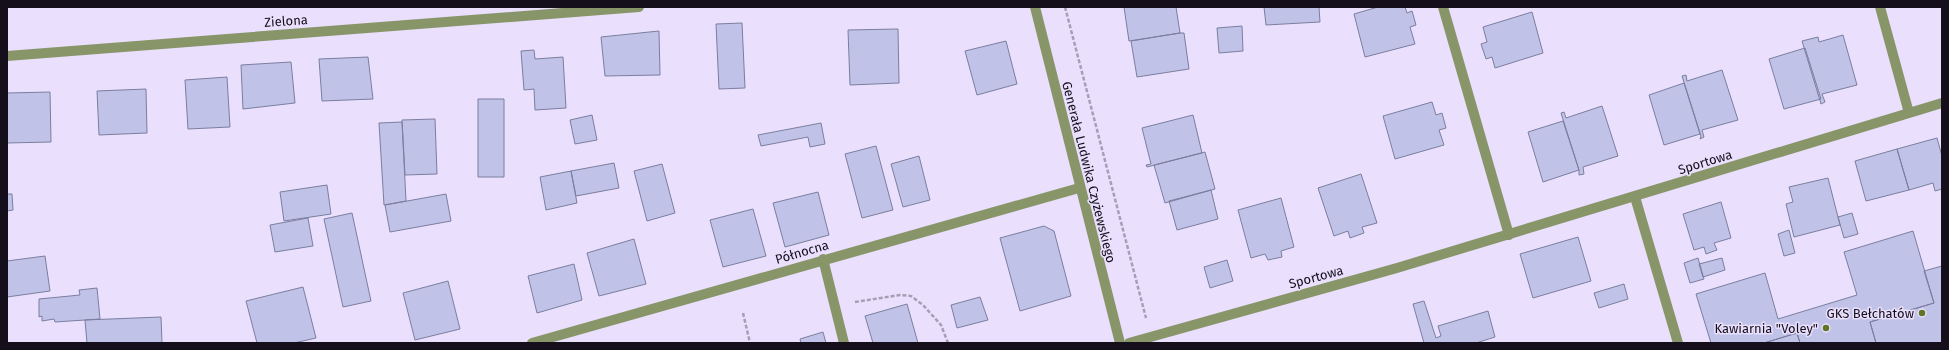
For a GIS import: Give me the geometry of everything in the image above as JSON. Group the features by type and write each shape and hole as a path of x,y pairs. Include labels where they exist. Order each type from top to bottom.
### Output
{"street":[{"name":"Zielona","path":"7,56 639,7"},
{"name":"Generała Ludwika Czyżewskiego","path":"1035,7 1079,188 1120,343"},
{"path":"1443,7 1510,235"},
{"path":"1880,7 1909,113"},
{"name":"Sportowa","path":"1129,343 1390,271 1942,103"},
{"name":"Północna","path":"532,343 823,259 1079,188"},
{"path":"1635,197 1678,343"},
{"path":"823,259 844,343"}],"path":[{"path":"1065,7 1150,336"},
{"path":"834,305 900,295 911,296 923,305 941,325 948,343"},
{"path":"743,314 750,343"}],"building":[{"path":"1124,7 1176,7 1180,33 1129,41"},
{"path":"1264,7 1319,7 1320,22 1266,25"},
{"path":"1378,7 1405,7 1407,13 1412,11 1416,25 1410,27 1415,44 1365,57 1354,14"},
{"path":"1532,12 1543,53 1495,68 1492,57 1486,59 1481,44 1487,42 1483,27"},
{"path":"742,23 745,88 719,89 716,24"},
{"path":"1242,26 1243,51 1219,53 1217,28"},
{"path":"898,29 899,83 850,85 848,30"},
{"path":"659,31 660,75 605,76 601,37"},
{"path":"1184,33 1189,69 1137,77 1131,41"},
{"path":"1843,35 1857,85 1822,94 1825,102 1821,104 1802,41 1818,37 1819,42"},
{"path":"1006,41 1017,84 977,95 965,51"},
{"path":"1805,48 1821,99 1784,109 1769,59"},
{"path":"534,50 535,59 563,57 566,108 535,110 534,89 524,90 521,51"},
{"path":"368,57 373,99 322,101 319,59"},
{"path":"291,62 295,103 243,109 241,65"},
{"path":"1722,70 1738,120 1702,130 1704,137 1700,139 1701,136 1682,76 1686,75 1687,81"},
{"path":"227,77 230,127 188,129 185,80"},
{"path":"1684,83 1700,134 1664,145 1649,95"},
{"path":"146,89 147,133 99,135 97,91"},
{"path":"50,92 51,142 7,143 7,93"},
{"path":"478,99 504,99 504,177 478,177"},
{"path":"1432,102 1436,115 1442,113 1446,128 1439,130 1444,145 1395,159 1383,116"},
{"path":"1602,106 1618,156 1583,167 1584,174 1579,175 1579,170 1561,113 1564,112 1566,118"},
{"path":"592,115 597,140 575,144 570,120"},
{"path":"1193,115 1202,153 1147,167 1146,165 1151,164 1142,128"},
{"path":"435,119 437,174 405,175 402,120"},
{"path":"1563,121 1579,170 1543,182 1528,132"},
{"path":"402,122 406,201 384,205 379,123"},
{"path":"821,123 825,144 810,147 808,137 761,146 758,135"},
{"path":"1937,138 1942,156 1942,189 1935,191 1933,183 1909,190 1897,149"},
{"path":"876,146 893,210 862,218 845,154"},
{"path":"1897,149 1909,190 1866,201 1855,161"},
{"path":"1205,152 1215,189 1165,203 1154,165"},
{"path":"919,156 930,200 903,207 891,164"},
{"path":"614,163 619,188 576,196 571,171"},
{"path":"662,164 675,213 647,221 634,171"},
{"path":"571,171 577,203 546,210 540,177"},
{"path":"1361,174 1377,223 1362,227 1364,233 1350,238 1348,231 1334,236 1318,188"},
{"path":"1828,178 1840,225 1794,237 1786,204 1793,202 1789,187"},
{"path":"327,185 331,214 284,221 280,192"},
{"path":"1211,190 1218,219 1177,230 1169,201"},
{"path":"818,192 829,235 785,247 773,203"},
{"path":"7,194 12,194 13,210 7,211"},
{"path":"446,194 451,221 390,232 385,205"},
{"path":"1281,198 1294,247 1281,251 1282,257 1268,260 1265,254 1251,258 1238,210"},
{"path":"1721,202 1731,238 1714,243 1717,250 1706,254 1704,247 1694,250 1683,214"},
{"path":"753,209 766,256 723,267 710,220"},
{"path":"352,213 371,301 343,307 324,219"},
{"path":"1852,213 1858,234 1844,238 1838,217"},
{"path":"308,218 313,246 275,252 270,225"},
{"path":"1044,226 1054,231 1071,296 1020,311 1000,238"},
{"path":"1789,230 1795,253 1784,256 1778,234"},
{"path":"1913,231 1934,303 1870,322 1876,343 1800,343 1797,333 1764,343 1711,343 1696,294 1765,273 1778,319 1857,295 1844,252"},
{"path":"1578,237 1591,281 1533,298 1520,254"},
{"path":"634,239 646,284 599,296 587,253"},
{"path":"45,256 50,291 7,297 7,261"},
{"path":"1698,258 1704,279 1690,283 1684,263"},
{"path":"1722,258 1725,270 1703,277 1699,264"},
{"path":"1227,260 1233,281 1210,288 1204,267"},
{"path":"574,264 582,300 537,313 528,276"},
{"name":"GKS Bełchatów","path":"1942,266 1942,343 1876,343 1870,322 1934,303 1924,271"},
{"path":"448,281 460,329 415,340 403,293"},
{"path":"1624,284 1628,299 1599,308 1594,293"},
{"path":"303,287 316,338 294,343 257,343 246,301"},
{"path":"97,288 100,319 55,322 54,319 42,321 42,316 39,317 39,299 80,295 79,290"},
{"path":"980,297 988,320 957,328 951,305"},
{"path":"1424,301 1436,338 1441,336 1438,326 1488,311 1495,337 1476,343 1424,343 1413,304"},
{"path":"907,304 918,343 873,343 865,316"},
{"path":"161,317 162,343 87,343 85,320"},
{"path":"823,332 826,343 801,343 800,339"},
{"name":"GKS Bełchatów","path":"1797,333 1800,343 1764,343"}],"place":[{"name":"GKS Bełchatów","path":"1922,313"},
{"name":"Kawiarnia \"Voley\"","path":"1826,328"}]}
